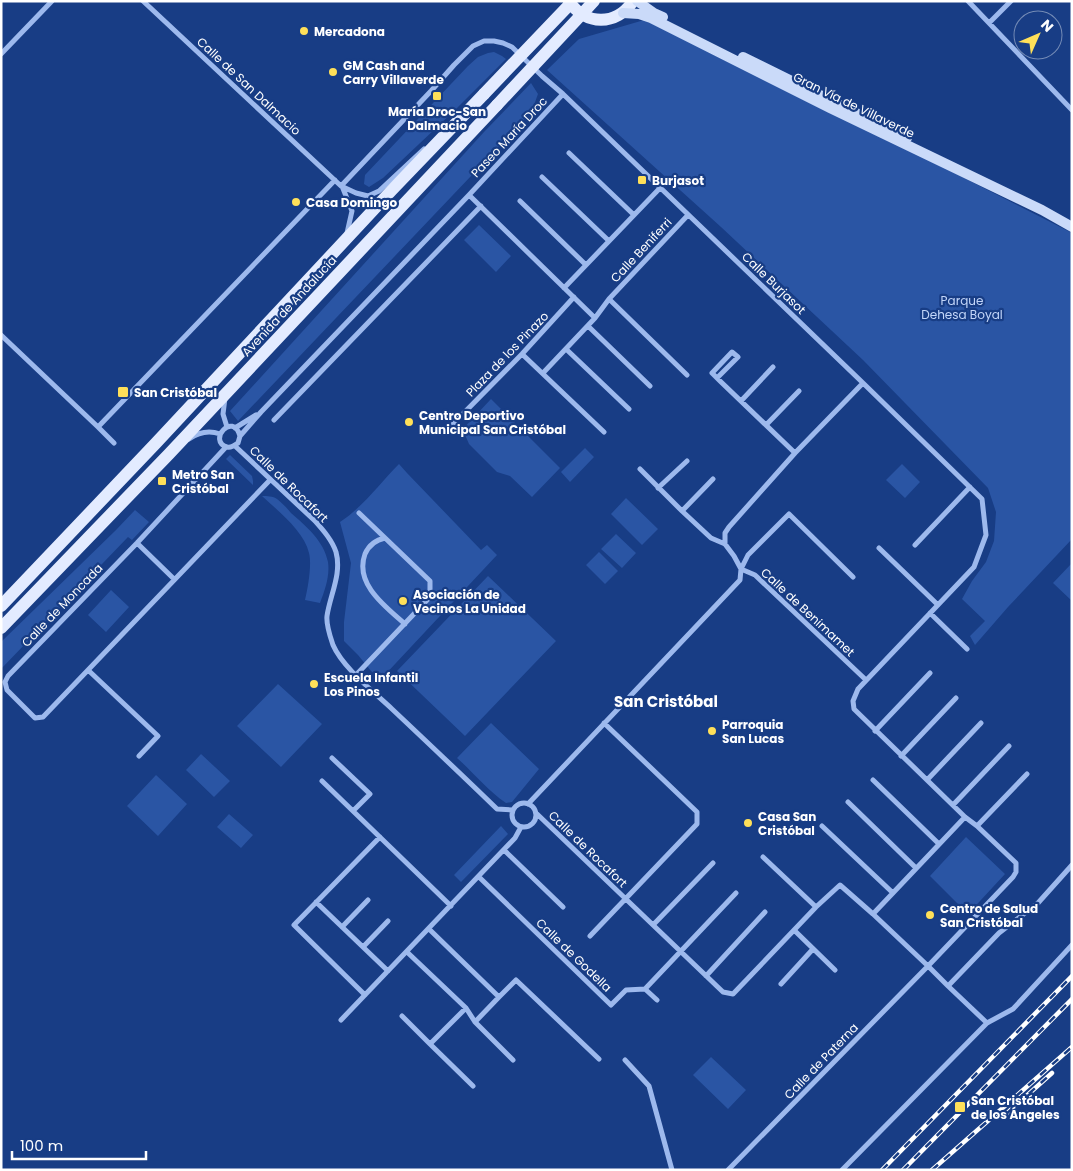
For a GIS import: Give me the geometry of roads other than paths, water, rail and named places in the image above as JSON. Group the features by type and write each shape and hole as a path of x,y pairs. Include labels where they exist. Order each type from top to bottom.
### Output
{"main road":[{"name":"Avenida de Andalucía","path":"1,628 169,454 594,1"},
{"path":"571,2 575,10 592,19 602,20 613,18 623,13 633,1"},
{"name":"Avenida de Andalucía","path":"1,606 156,444 571,2"}],"street":[{"path":"1,54 52,1"},
{"name":"Calle de San Dalmacio","path":"143,1 341,186 356,193 368,196 379,191 419,152 447,133"},
{"name":"Gran Vía de Villaverde","path":"637,1 654,13 1072,220"},
{"path":"968,1 1072,110"},
{"path":"989,23 1011,1"},
{"name":"Gran Vía de Villaverde","path":"623,13 639,14 651,18 912,148 1042,210 1072,227"},
{"name":"Paseo María Droc","path":"240,436 563,94 512,47 494,41 484,41 473,46 454,64 341,186"},
{"name":"Calle Burjasot","path":"563,94 982,499 986,535 974,567 866,680"},
{"path":"569,153 634,215"},
{"path":"542,177 609,241"},
{"path":"98,427 335,180"},
{"name":"Calle de San Dalmacio","path":"341,186 352,211 346,240"},
{"path":"564,288 660,188"},
{"path":"469,194 596,318"},
{"path":"520,201 586,265"},
{"path":"274,420 481,206"},
{"name":"Calle Beniferri","path":"543,373 596,318 609,299 688,215"},
{"name":"Plaza de los Pinazo","path":"454,424 574,297"},
{"name":"Calle Beniferri","path":"609,299 687,376"},
{"path":"588,326 650,386"},
{"path":"1,335 114,443"},
{"path":"566,349 628,408"},
{"path":"717,378 738,357 732,352 712,373 717,378 766,425 794,453"},
{"path":"522,354 604,432"},
{"path":"741,401 773,367"},
{"path":"725,544 725,533 729,527 794,453 863,382"},
{"path":"766,425 799,391"},
{"path":"225,393 223,414 227,427"},
{"name":"Paseo María Droc","path":"235,428 261,412"},
{"path":"227,427 235,428 239,432 240,440 235,446 226,447 221,442 220,434 227,427"},
{"path":"169,454 192,437 204,432 220,434"},
{"name":"Calle de Rocafort","path":"235,446 315,521 335,551 337,578 327,617 329,635 334,648 343,662 497,808 512,810"},
{"name":"Calle de Moncada","path":"226,447 137,543 8,676 5,682 7,690 35,718 43,717 270,480"},
{"path":"658,488 687,461"},
{"path":"528,804 740,580 741,569 725,544 711,538 640,469"},
{"path":"682,511 713,480"},
{"path":"916,545 970,487"},
{"path":"356,675 430,597 430,581 359,513"},
{"name":"Calle de Benimamet","path":"853,577 789,514 748,555 741,569 755,575 866,680"},
{"path":"385,538 377,540 369,547 364,556 363,568 366,583 376,596 405,624"},
{"path":"137,543 174,579"},
{"path":"879,548 938,605"},
{"path":"930,613 967,649"},
{"path":"88,670 158,736 139,756"},
{"path":"876,731 930,673"},
{"path":"866,680 856,693 853,701 854,709 900,756 1016,863 1016,872 1013,877 928,966 987,1023"},
{"path":"900,756 956,698"},
{"path":"604,723 697,812 697,824 626,899"},
{"path":"927,780 980,723"},
{"path":"953,805 1009,746"},
{"path":"332,758 370,794 353,811"},
{"path":"977,826 1027,774"},
{"path":"872,780 939,844"},
{"path":"322,781 451,906"},
{"path":"848,802 916,868"},
{"path":"522,803 528,804 533,807 536,813 534,820 525,827 521,827 512,818 512,810 522,803"},
{"name":"Calle de Rocafort","path":"536,813 723,992 733,994 816,907 840,886 928,966"},
{"path":"873,914 965,817"},
{"path":"822,826 894,893"},
{"path":"341,1020 516,838 521,827"},
{"path":"366,995 294,925 380,837"},
{"path":"504,850 563,907"},
{"path":"764,857 816,907"},
{"path":"653,925 713,863"},
{"path":"948,986 999,933 1038,903 1072,865"},
{"name":"Calle de Godella","path":"478,877 611,1005 626,990 645,989"},
{"path":"657,1000 645,989 736,893"},
{"name":"Calle de Rocafort","path":"590,936 626,899"},
{"path":"342,927 368,900"},
{"path":"316,902 388,972"},
{"path":"706,976 765,912"},
{"path":"363,947 388,920"},
{"path":"429,929 499,997"},
{"path":"794,930 835,970"},
{"path":"842,1170 987,1023 1013,1009 1072,945"},
{"path":"781,984 813,949"},
{"path":"407,952 466,1008 475,1022 513,1060"},
{"name":"Calle de Paterna","path":"728,1170 928,966"},
{"path":"475,1022 516,980 599,1059"},
{"path":"430,1044 466,1008"},
{"path":"402,1016 473,1086"},
{"path":"625,1060 649,1086 672,1170"}],"railway":[{"path":"882,1170 1072,976"},
{"path":"903,1170 1072,999"},
{"path":"932,1170 1072,1047"},
{"path":"1005,1115 1052,1073"}],"place":[{"name":"Mercadona","path":"304,31"},
{"name":"GM Cash and Carry Villaverde","path":"333,72"},
{"name":"María Droc-San Dalmacio","path":"437,96"},
{"name":"Burjasot","path":"642,180"},
{"name":"Casa Domingo","path":"296,202"},
{"name":"San Cristóbal","path":"123,392"},
{"name":"Centro Deportivo Municipal San Cristóbal","path":"409,422"},
{"name":"Metro San Cristóbal","path":"162,481"},
{"name":"Asociación de Vecinos La Unidad","path":"403,601"},
{"name":"Escuela Infantil Los Pinos","path":"314,684"},
{"name":"Parroquia San Lucas","path":"712,731"},
{"name":"Casa San Cristóbal","path":"748,823"},
{"name":"Centro de Salud San Cristóbal","path":"930,915"},
{"name":"San Cristóbal de los Ángeles","path":"960,1107"}],"district":[{"name":"San Cristóbal","path":"666,701"}],"park label":[{"name":"Parque Dehesa Boyal","path":"962,307"}]}
